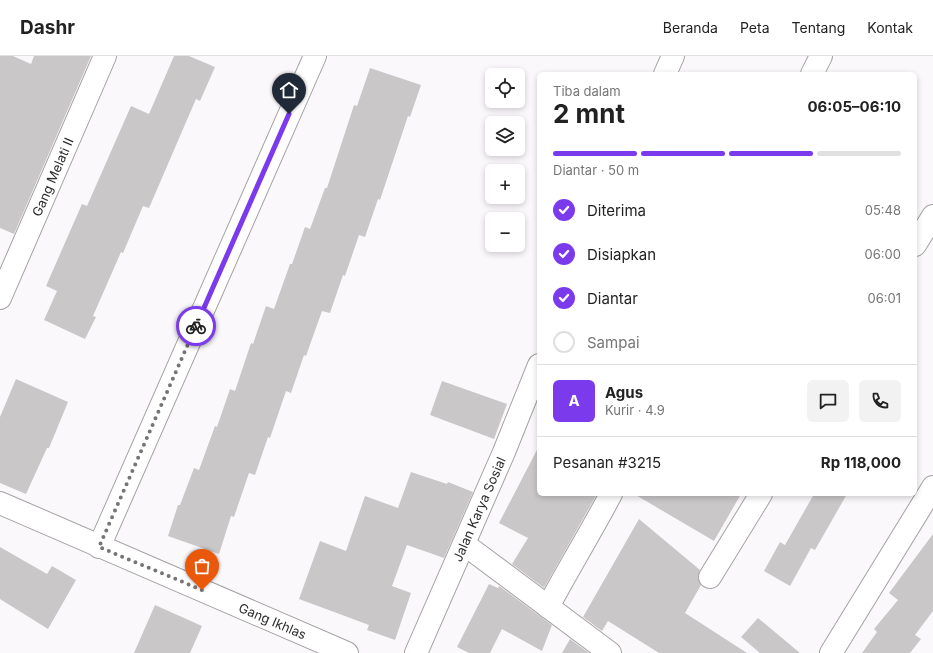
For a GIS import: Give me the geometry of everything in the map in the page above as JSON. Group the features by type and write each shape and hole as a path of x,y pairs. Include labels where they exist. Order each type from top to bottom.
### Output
{"street":[{"name":"Gang Melati II","path":"0,298 105,56"},
{"path":"99,547 315,56"},
{"path":"666,72 673,56"},
{"path":"813,72 821,56"},
{"path":"917,242 933,216"},
{"name":"Jalan Karya Sosial","path":"416,653 504,452 537,370"},
{"path":"831,653 933,487"},
{"path":"548,607 593,529 610,496"},
{"path":"710,577 761,496"},
{"name":"Gang Ikhlas","path":"0,503 347,653"},
{"path":"464,544 604,651"}],"building":[{"path":"0,56 13,56 31,64 34,56 91,56 14,234 0,228"},
{"path":"174,56 189,56 215,67 200,101 196,99 149,208 143,206 123,253 121,252 93,316 96,317 85,339 44,320 57,291 46,286 82,204 87,206 131,106 149,114"},
{"path":"370,68 421,85 410,117 408,116 380,200 378,199 365,237 359,235 330,313 322,311 306,356 304,355 291,393 286,391 270,438 268,437 255,475 249,473 234,517 231,516 219,554 168,536 178,505 180,505 194,468 199,470 215,426 217,427 230,389 235,391 251,343 253,344 266,306 274,309 305,227 310,229 325,188 327,188 354,105 357,106"},
{"path":"16,379 68,402 49,448 47,448 26,494 0,483 0,417"},
{"path":"442,381 507,404 494,439 430,415"},
{"path":"537,450 537,496 596,496 544,588 512,564 528,538 499,523"},
{"path":"411,472 447,484 448,482 473,492 444,558 407,545 392,586 411,593 395,640 367,630 369,625 299,599 320,541 346,551 365,496 398,508"},
{"path":"637,496 740,496 714,541"},
{"path":"813,496 846,496 815,550 811,548 790,586 764,571 780,542 785,545"},
{"path":"639,519 700,570 698,577 701,585 685,613 747,653 659,653 608,621 602,631 583,617"},
{"path":"933,534 933,611 915,635 921,639 910,653 862,653 877,632 874,629 898,600 889,593"},
{"path":"0,547 47,574 52,566 76,580 48,629 0,599"},
{"path":"489,584 498,588 499,586 552,625 542,651 502,629 490,653 469,653 457,647"},
{"path":"155,605 202,626 190,653 134,653"},
{"path":"758,618 800,653 760,653 741,637"},
{"path":"570,639 589,653 562,653"}],"way so far":[{"path":"196,326 99,547 202,590"}],"route":[{"path":"196,326 289,114"}]}
